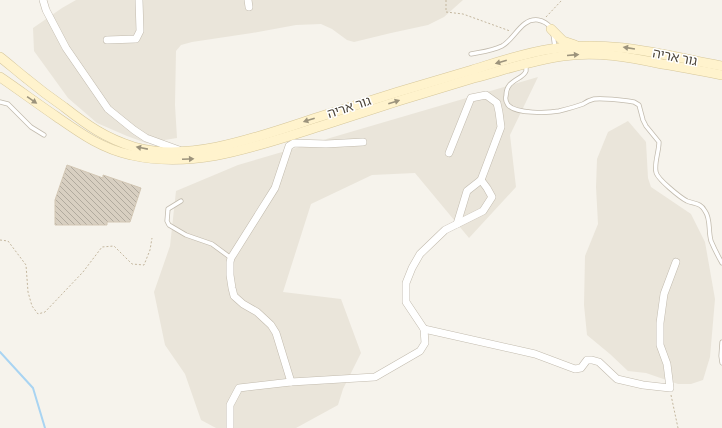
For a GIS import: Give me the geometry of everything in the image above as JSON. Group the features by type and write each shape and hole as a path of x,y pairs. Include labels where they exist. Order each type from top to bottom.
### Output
{"main road":[{"path":"551,29 564,40 578,46"},
{"name":"גור אריה","path":"0,77 82,134 102,146 124,154 143,158 177,160 205,158 270,142 405,98 526,64 556,52 578,46 590,45 621,47 722,66"},
{"name":"גור אריה","path":"0,57 26,79 92,129 117,141 144,149 167,151 207,149 268,134 403,90 524,55 556,52 620,56 722,75"}],"street":[{"path":"42,0 66,48 108,109 146,138 182,151"},
{"path":"107,40 136,39 140,31 139,0"},
{"path":"449,153 472,98 486,95 497,103 500,127 481,180 467,191 457,224"},
{"path":"291,382 276,334 271,325 257,312 243,304 234,296 230,275 231,258 275,188 289,146 294,143 326,144 363,142"},
{"path":"230,428 230,406 239,388 291,382 375,377 420,351 425,342 424,329 406,302 406,283 420,254 446,230 483,211 492,197 481,180"},
{"path":"424,329 535,354 575,369 581,368 587,360 592,360 599,362 617,379 643,385 670,388 667,364 660,345 660,323 664,294 676,262"}],"lane":[{"path":"471,54 493,50 502,46 526,22 530,20 543,21 548,24 551,29 556,52"},
{"path":"526,64 526,72 510,84 506,94 507,104 517,110 533,112 558,111 595,99 628,101 639,105 646,126 659,142 655,166 658,178 687,200 697,203 704,209 707,214 711,240 722,261"},
{"path":"0,102 8,104 31,127 44,135"},
{"path":"181,201 168,209 168,225 186,235 212,244 231,258"},
{"path":"722,342 722,363"}],"path":[{"path":"446,0 446,12 463,14 510,31 513,36"},
{"path":"543,21 562,0"},
{"path":"0,240 8,241 26,265 28,292 32,306 38,314 45,312 83,272 102,247 114,246 132,264 144,265 150,250 152,238"},
{"path":"670,388 678,428"}],"shaded area":[{"path":"76,0 463,0 444,17 428,25 354,42 347,40 332,29 321,24 296,25 181,45 176,51 175,105 177,138 146,143 97,123 68,98 34,51 33,28"},
{"path":"538,77 510,135 516,187 469,238 415,173 372,175 311,204 283,292 341,299 361,353 343,389 338,405 296,428 216,428 201,420 185,374 165,345 154,292 170,246 176,191 238,165"},
{"path":"628,121 646,142 648,178 651,187 691,214 705,242 715,299 710,357 703,380 691,384 678,384 646,373 628,371 587,335 584,305 585,256 598,224 596,187 597,159 608,132"}],"building":[{"path":"67,165 103,178 103,175 141,188 130,222 107,222 107,225 55,225 55,200"}],"waterway":[{"path":"0,352 33,388 45,428"}]}
